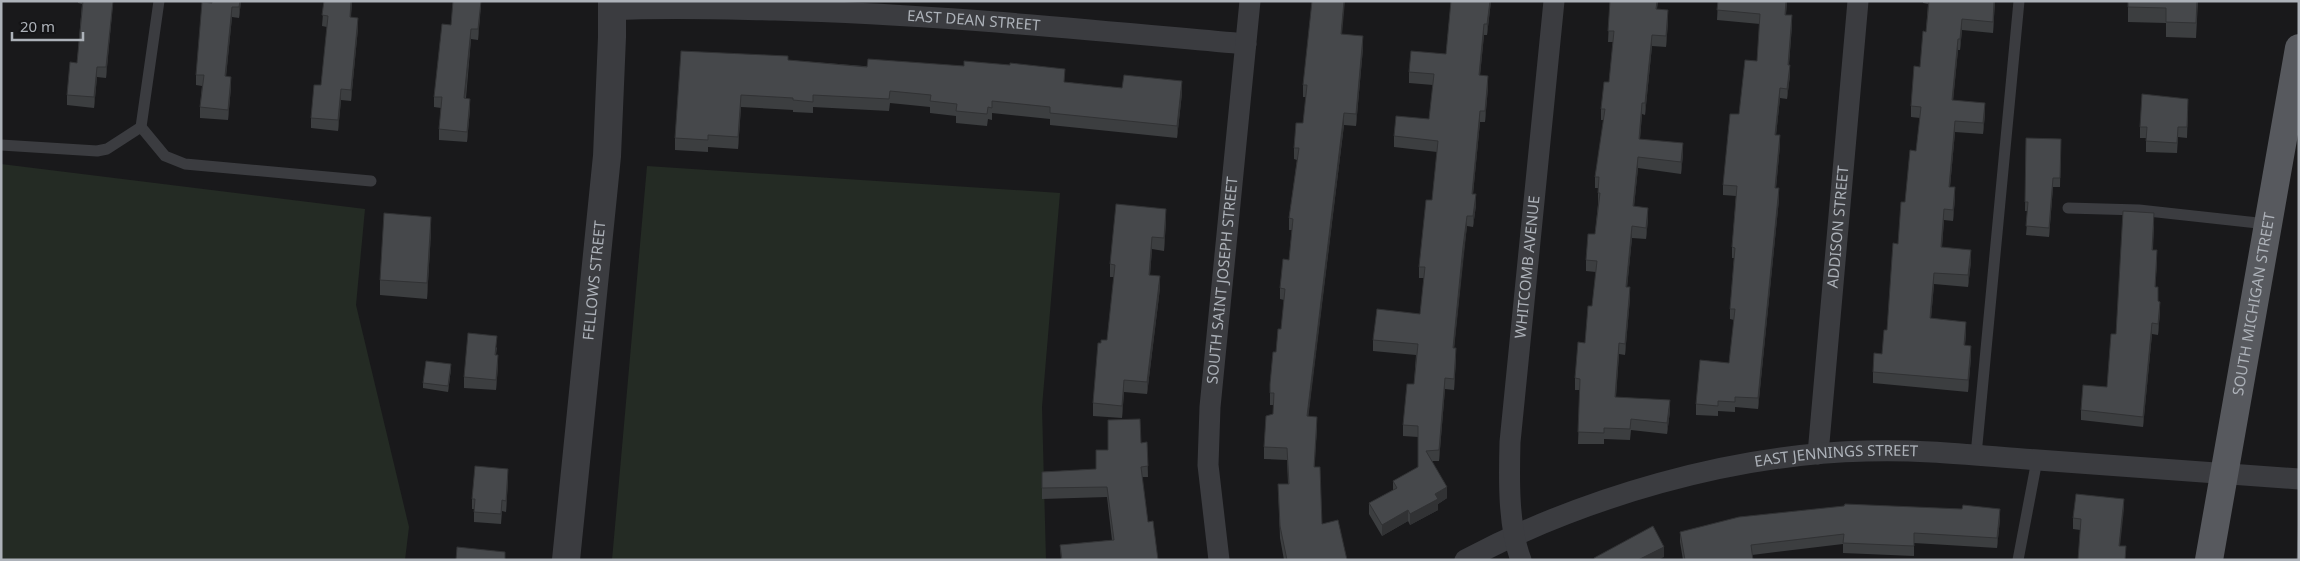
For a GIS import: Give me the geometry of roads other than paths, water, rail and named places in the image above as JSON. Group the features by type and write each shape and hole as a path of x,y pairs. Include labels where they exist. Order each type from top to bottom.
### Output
{"main road":[{"name":"SOUTH MICHIGAN STREET","path":"2209,560 2267,224 2293,108 2299,48"}],"street":[{"name":"SOUTH SAINT JOSEPH STREET","path":"1219,560 1208,465 1210,407 1250,1"},
{"name":"WHITCOMB AVENUE","path":"1521,560 1515,534 1509,477 1510,442 1554,1"},
{"name":"ADDISON STREET","path":"1818,454 1858,1"},
{"name":"EAST DEAN STREET","path":"612,5 864,12 1028,24 1246,44"},
{"name":"FELLOWS STREET","path":"566,560 607,156 612,5"},
{"name":"EAST JENNINGS STREET","path":"1466,560 1515,534 1614,497 1677,479 1744,465 1818,454 1914,450 2299,479"}],"lane":[{"path":"159,1 141,127 165,156 185,164 370,181"},
{"path":"1976,455 2019,1"},
{"path":"1,145 97,151 107,149 141,127"},
{"path":"2068,208 2139,210 2267,224"},
{"path":"2018,560 2037,460"}]}
